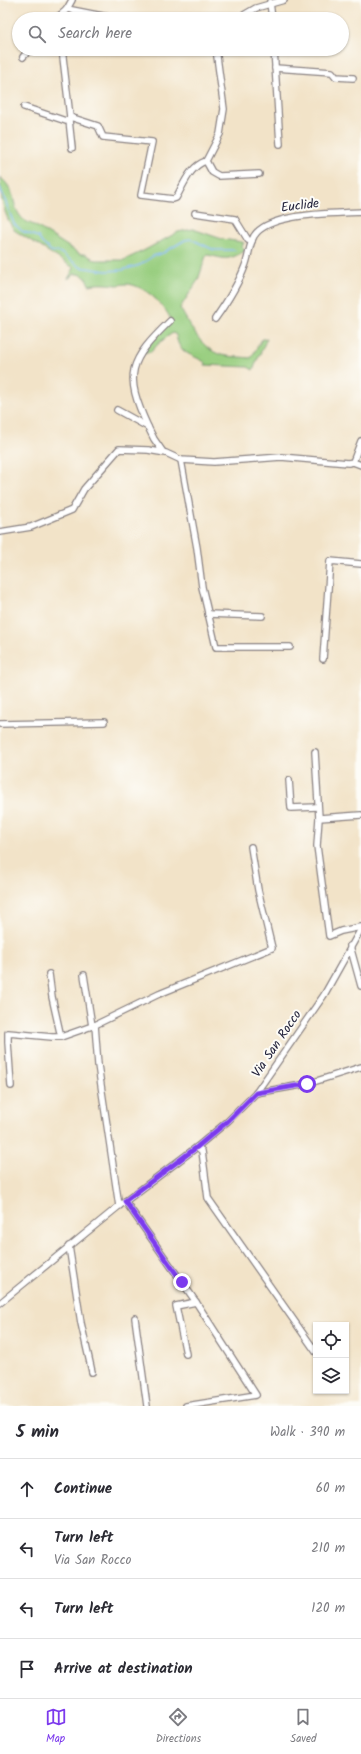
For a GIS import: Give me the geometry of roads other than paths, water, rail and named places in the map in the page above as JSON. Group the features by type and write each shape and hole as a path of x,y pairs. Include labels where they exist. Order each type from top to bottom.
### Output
{"street":[{"path":"65,12 72,0"},
{"path":"249,12 270,2 284,0"},
{"path":"270,2 271,12"},
{"path":"63,56 72,148"},
{"path":"24,108 66,121 70,118 98,126 103,137 152,142 141,195 173,199 176,198 193,168 199,163 206,161 220,134 224,109 217,56"},
{"path":"274,56 280,144"},
{"path":"275,68 332,72 336,77 353,78"},
{"path":"206,161 212,172 219,176 259,174"},
{"name":"Euclide","path":"252,241 254,235 266,225 279,219 361,212"},
{"path":"195,213 235,219 248,240 252,241 246,264 240,278 215,319"},
{"path":"163,452 154,439 139,406 134,390 133,371 136,362 147,344 170,321"},
{"path":"117,410 148,427"},
{"path":"353,462 361,441"},
{"path":"0,532 31,527 72,510 84,489 119,449 163,452 181,460 214,462 281,457 353,462 361,465"},
{"path":"181,460 197,548 202,587 216,647 290,647"},
{"path":"323,659 330,561 361,564"},
{"path":"208,614 262,616"},
{"path":"0,724 104,722"},
{"path":"315,752 317,807 319,818 317,846 329,936 341,931 361,928"},
{"path":"289,780 291,808 317,807"},
{"path":"319,818 361,814"},
{"path":"12,1086 8,1033 61,1037 93,1026 159,994 272,948 258,890 251,847"},
{"name":"Via San Rocco","path":"0,1303 125,1201 197,1147 228,1121 256,1093 324,995 361,928"},
{"path":"350,946 361,986"},
{"path":"49,974 52,997 61,1037"},
{"path":"84,975 93,1026 119,1206"},
{"path":"256,1093 307,1084 361,1067"},
{"path":"197,1147 202,1151 204,1159 208,1198 313,1348"},
{"path":"125,1201 196,1302 256,1395 186,1406"},
{"path":"69,1246 81,1323 92,1372"},
{"path":"186,1354 176,1306 196,1302"},
{"path":"135,1318 147,1406"}],"waterway":[{"path":"0,187 14,224 22,231 38,237 51,251 61,253 80,267 106,271 122,270 140,265 153,256 163,253 185,240 191,239 214,250 235,250"}]}
